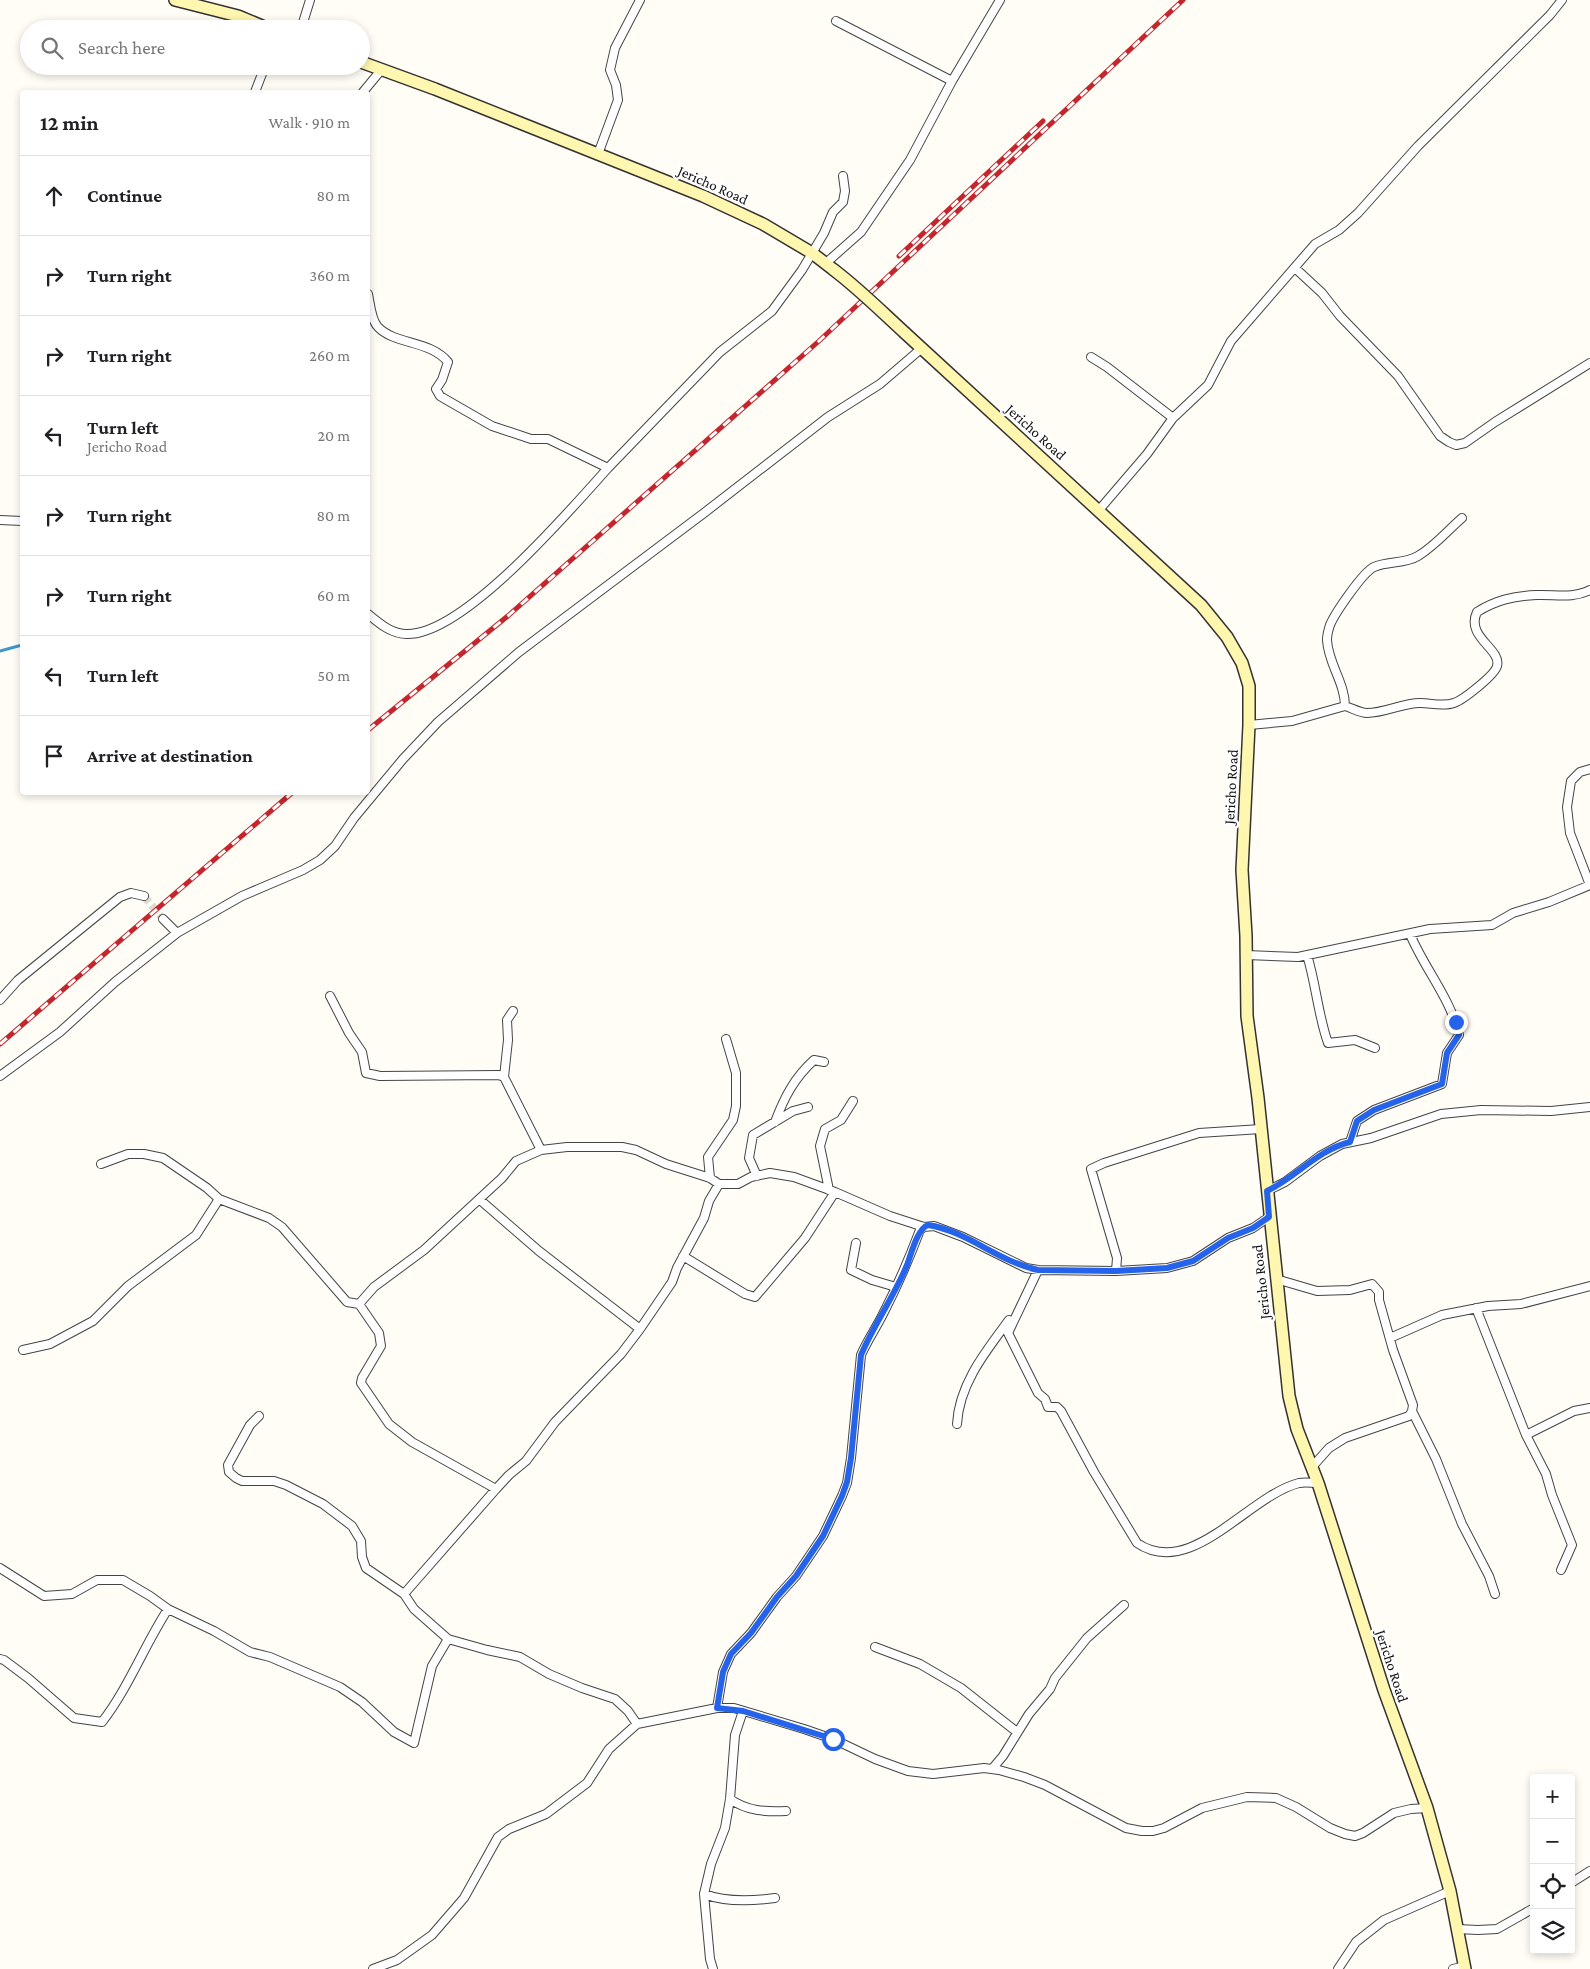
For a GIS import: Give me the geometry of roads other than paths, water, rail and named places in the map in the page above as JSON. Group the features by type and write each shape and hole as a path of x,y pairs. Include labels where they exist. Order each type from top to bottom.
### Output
{"street":[{"path":"175,0 188,2 248,20"},
{"path":"304,20 310,0"},
{"path":"598,154 618,100 616,85 610,70 615,48 640,0"},
{"path":"830,266 861,232 910,160 952,81 1000,0"},
{"path":"1099,510 1147,454 1173,418 1208,385 1231,341 1315,244 1339,230 1358,213 1418,146 1543,22 1562,0"},
{"path":"836,20 952,81"},
{"name":"Jericho Road","path":"370,65 703,196 763,224 830,266 861,291 866,299 922,348 1201,605 1227,637 1242,663 1249,686 1242,870 1247,1016 1261,1128 1289,1396 1297,1429 1318,1483 1384,1690 1427,1808 1450,1891 1457,1929 1461,1968"},
{"path":"365,90 382,69"},
{"path":"256,90 262,75"},
{"path":"370,616 382,626 394,632 406,634 420,633 436,628 461,612 493,586 542,539 720,352 772,311 812,254 824,234 833,212 843,202 846,191 843,176"},
{"path":"1294,268 1322,293 1340,316 1398,376 1440,436 1456,445 1465,443 1495,422 1590,363"},
{"path":"370,301 377,326 387,333 443,355 448,362 436,390 444,399 492,426 531,439 548,440 608,468"},
{"path":"0,1076 60,1032 115,982 177,933 242,896 303,870 320,860 335,846 354,818 403,759 438,722 512,658 828,417 880,384 922,348"},
{"path":"1091,357 1107,367 1173,418"},
{"path":"1345,706 1345,695 1332,661 1327,640 1330,625 1360,579 1371,568 1416,557 1426,551 1462,518"},
{"path":"0,520 20,521"},
{"path":"1249,725 1292,721 1345,706 1366,713 1419,703 1444,705 1455,703 1492,675 1497,666 1498,661 1492,651 1477,634 1475,624 1477,612 1504,598 1536,595 1574,597 1590,590"},
{"path":"1246,955 1298,957 1430,930 1492,925 1513,913 1549,902 1590,885 1570,833 1567,807 1571,781 1580,772 1590,769"},
{"path":"0,1000 18,980 44,961 120,897 131,893 144,896"},
{"path":"163,919 177,933"},
{"path":"1350,1142 1357,1121 1374,1110 1442,1084 1447,1053 1459,1035 1456,1022 1420,957 1410,934"},
{"path":"1307,955 1314,977 1328,1043 1355,1040 1375,1048"},
{"path":"330,996 362,1052 365,1071 368,1074 499,1075 504,1077"},
{"path":"513,1011 507,1020 508,1040 504,1077 541,1150"},
{"path":"710,1178 708,1157 733,1120 736,1106 736,1073 726,1039"},
{"path":"774,1122 784,1099 800,1073 814,1060 824,1062"},
{"path":"683,1256 745,1294 755,1297 805,1238 832,1191 820,1146 825,1129 841,1120 853,1101"},
{"path":"757,1176 749,1158 754,1135 793,1111 808,1107"},
{"path":"1267,1191 1284,1182 1320,1156 1350,1142 1371,1138 1441,1114 1480,1110 1551,1111 1590,1107"},
{"path":"1116,1271 1117,1258 1091,1169 1104,1163 1199,1133 1261,1128"},
{"path":"359,1304 374,1286 424,1250 479,1199 516,1161 541,1150 567,1147 622,1147 636,1150 666,1164 710,1178 719,1184 738,1184 770,1173 794,1177 890,1216 924,1226 934,1226 963,1237 1026,1268 1038,1270 1116,1271 1167,1268 1193,1261 1228,1238 1253,1228 1269,1217"},
{"path":"101,1164 128,1154 144,1154 163,1158 189,1175 219,1199 270,1218 282,1227 347,1302 359,1304 379,1333 381,1346 361,1383 382,1416 412,1442 496,1489"},
{"path":"404,1594 496,1489 526,1461 555,1422 621,1354 672,1282 683,1256 704,1218 709,1201 719,1184"},
{"path":"23,1350 50,1344 93,1321 128,1286 196,1235 209,1218 219,1199"},
{"path":"479,1199 546,1258 640,1329"},
{"path":"717,1708 723,1672 731,1654 751,1633 777,1597 796,1576 823,1536 842,1496 847,1482 851,1458 861,1355 867,1340 896,1287 920,1230 924,1226"},
{"path":"856,1243 851,1270 872,1280 896,1287"},
{"path":"1038,1270 1008,1333 1038,1393 1045,1399 1048,1407 1057,1407 1061,1411 1136,1543 1156,1552 1179,1552 1197,1545 1280,1491 1301,1482 1318,1483"},
{"path":"1276,1279 1317,1291 1350,1290 1372,1284 1379,1292 1379,1300 1390,1338 1413,1404 1409,1416 1345,1438 1329,1448 1312,1467"},
{"path":"1390,1338 1442,1315 1476,1308 1521,1304 1590,1286"},
{"path":"957,1424 958,1408 964,1390 980,1360 1020,1306"},
{"path":"1476,1308 1526,1435 1546,1474 1552,1495 1572,1545 1561,1570"},
{"path":"1526,1435 1574,1411 1590,1408"},
{"path":"1412,1411 1436,1459 1462,1524 1489,1576 1495,1594"},
{"path":"258,1416 250,1425 228,1465 229,1472 242,1481 274,1481 323,1504 352,1526 361,1541 362,1557 366,1568 404,1594 414,1609 448,1639 520,1657 566,1681 615,1699 628,1711 637,1724"},
{"path":"0,1568 44,1596 72,1594 96,1580 123,1580 168,1609 214,1631 250,1652 270,1657 340,1687 362,1702 394,1732 414,1743 432,1666 448,1639"},
{"path":"992,1769 1003,1756 1029,1714 1050,1689 1055,1678 1088,1638 1124,1605"},
{"path":"0,1659 28,1678 74,1718 102,1722 117,1703 155,1628 168,1609"},
{"path":"875,1647 920,1664 961,1688 1018,1732"},
{"path":"373,1969 397,1960 432,1935 464,1898 498,1836 509,1829 546,1814 587,1782 609,1750 637,1724 717,1708 743,1711 833,1739 875,1759 908,1771 933,1774 984,1768 1024,1776 1046,1785 1126,1828 1142,1831 1164,1828 1202,1808 1247,1797 1276,1798 1296,1806 1330,1828 1354,1836 1363,1833 1394,1814 1410,1809 1427,1808"},
{"path":"713,1969 710,1959 704,1894 711,1864 725,1828 730,1799 735,1735 743,1711"},
{"path":"730,1799 741,1807 759,1811 786,1811"},
{"path":"1575,1880 1590,1871"},
{"path":"1338,1969 1356,1942 1384,1920 1450,1891"},
{"path":"704,1894 714,1898 749,1900 775,1898"},
{"path":"1457,1929 1497,1929 1532,1909"}],"waterway":[{"path":"0,651 20,646"}],"tunnel":[{"path":"144,896 163,919"}],"railway":[{"path":"370,728 509,615 819,341 1183,0"},
{"path":"899,256 1043,121"},
{"path":"0,1044 290,795"}]}
